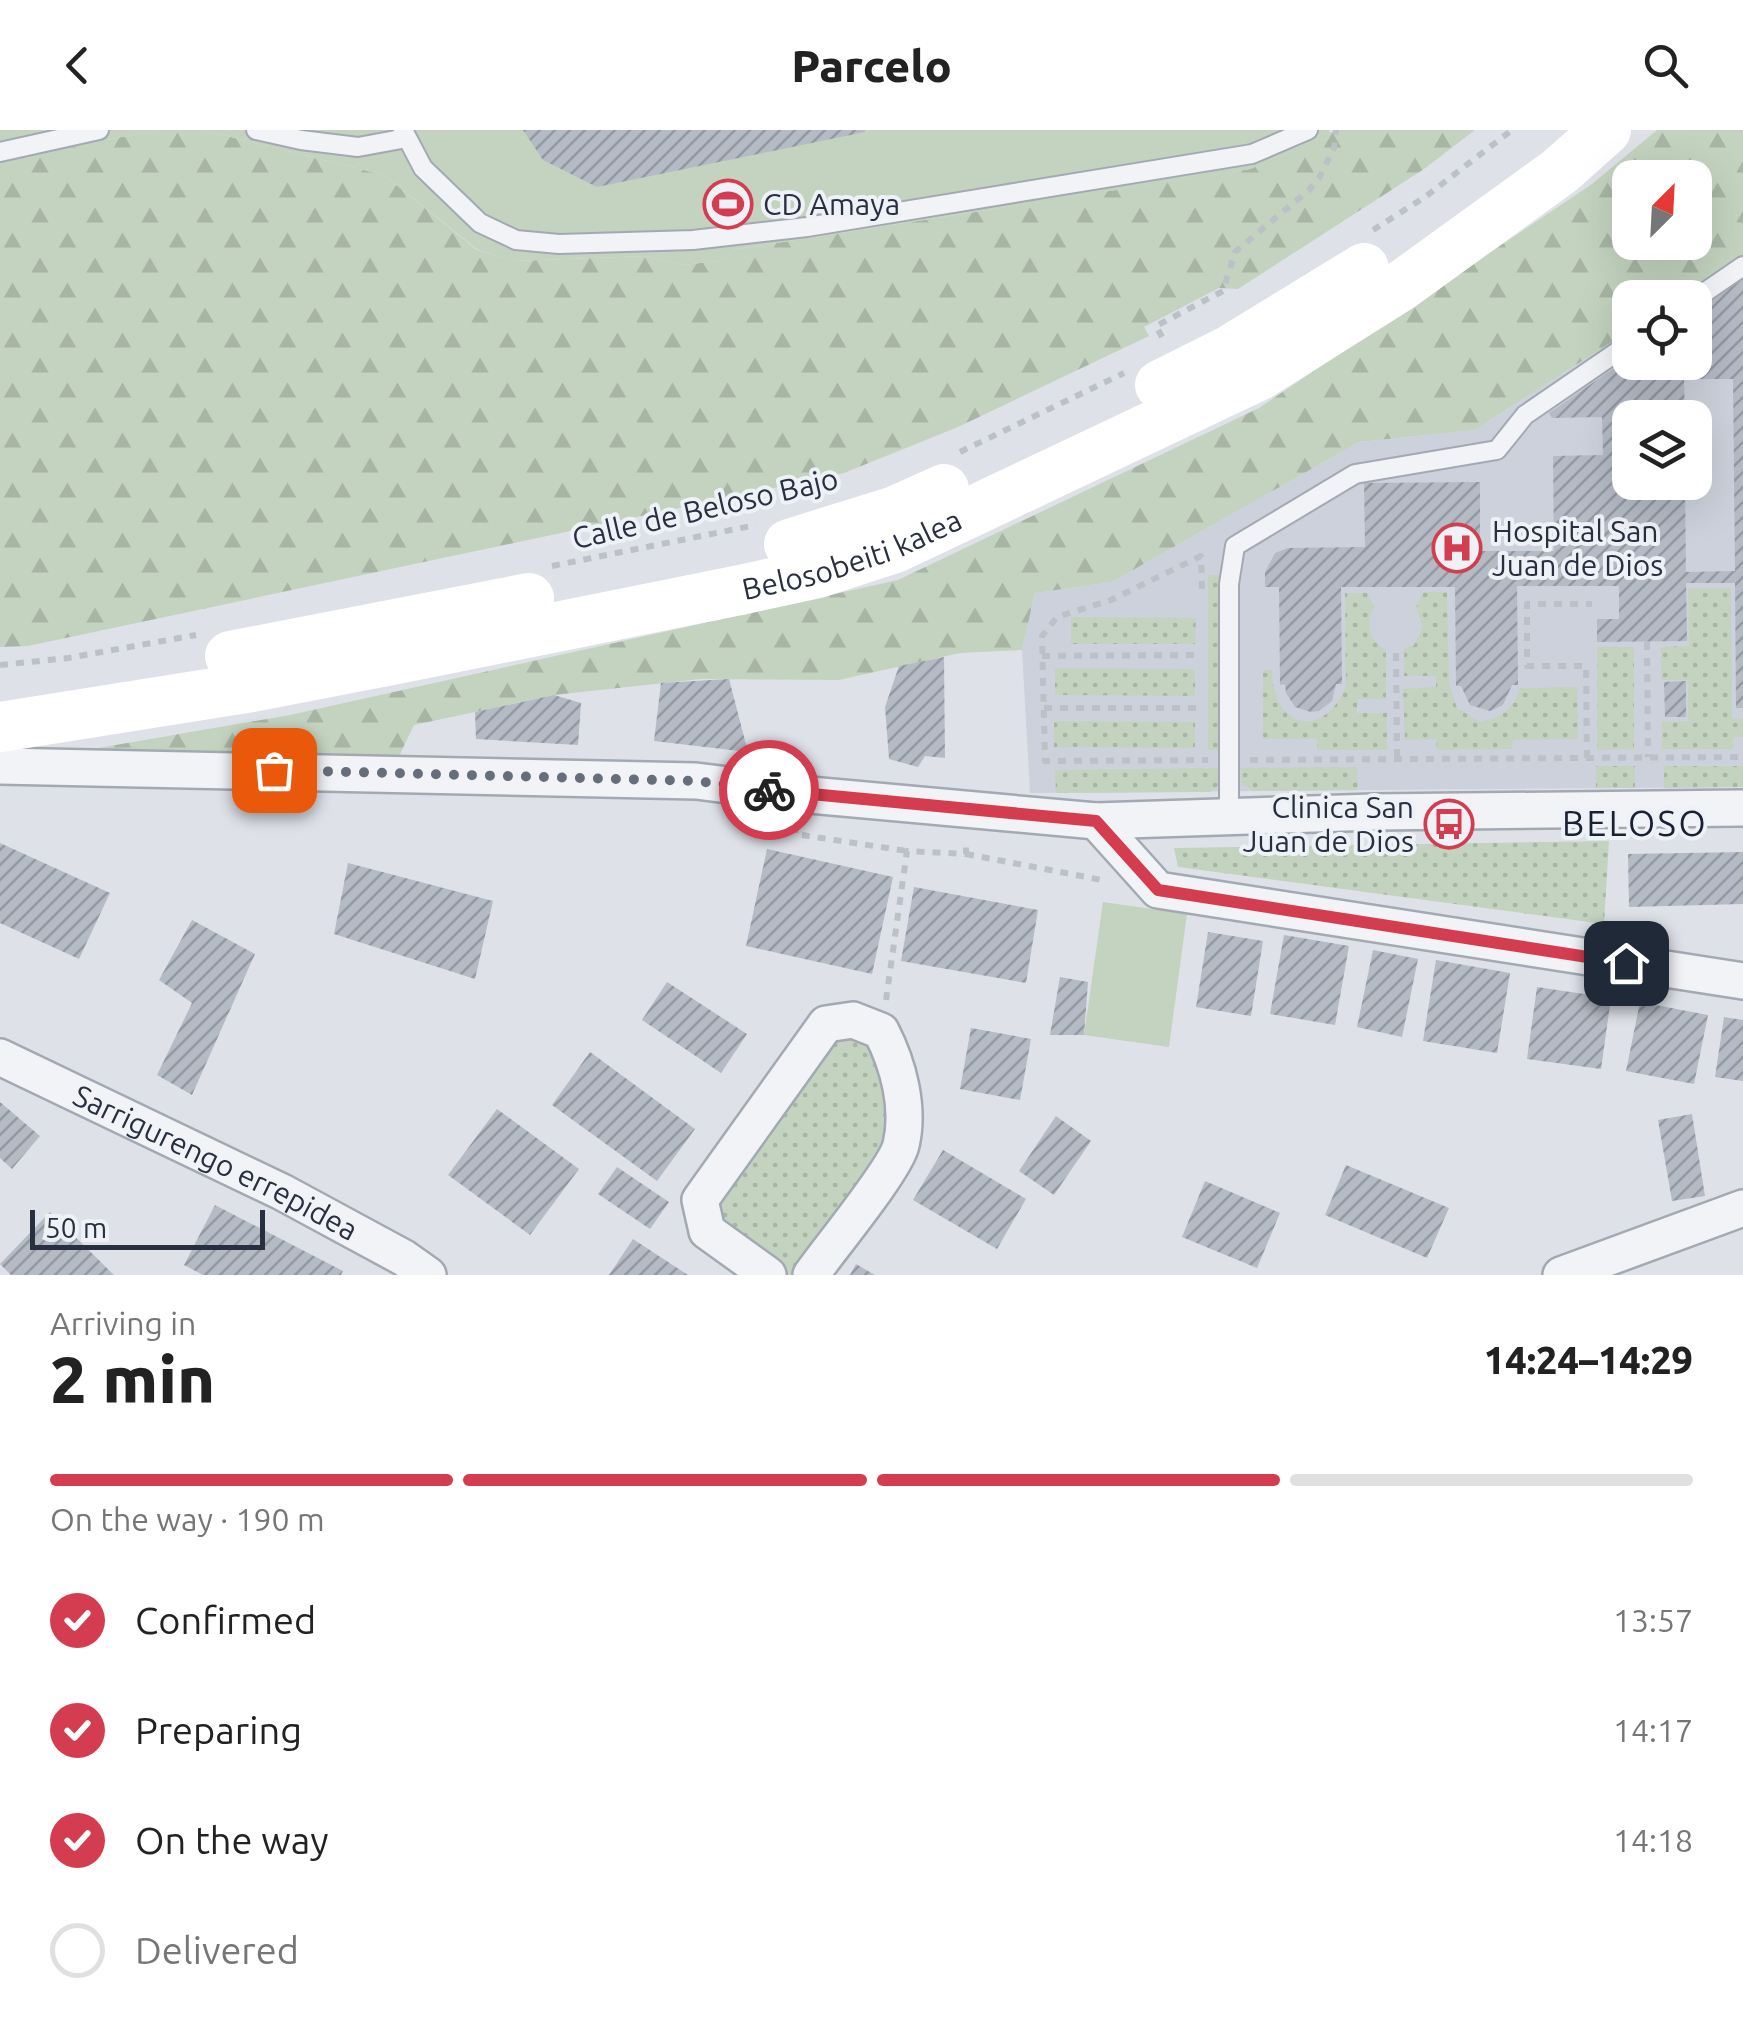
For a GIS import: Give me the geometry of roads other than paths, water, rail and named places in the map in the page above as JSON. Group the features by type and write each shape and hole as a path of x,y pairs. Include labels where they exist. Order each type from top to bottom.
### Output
{"main road":[{"name":"Belosobeiti kalea","path":"0,692 212,660 696,566 807,540 895,511 1069,432 1230,350 1456,207 1554,130"},
{"name":"Belosobeiti kalea","path":"0,726 252,688 818,573 895,548 1258,376 1401,286 1560,170 1606,130"}],"street":[{"path":"0,766 696,781 1096,821 1743,808"},
{"path":"1096,821 1158,890 1743,981"},
{"path":"768,1275 707,1231 700,1200 826,1024 852,1020 881,1031 897,1060 902,1103 901,1147 811,1275"},
{"name":"Sarrigurengo errepidea","path":"0,1057 282,1192 428,1275"},
{"path":"1561,1275 1743,1208"}],"lane":[{"path":"0,152 98,130"},
{"path":"256,130 358,147 405,134 424,168 480,224 516,240 559,244 694,240 807,227 1252,154 1308,130"},
{"path":"1712,287 1743,266"},
{"path":"1229,816 1230,584 1235,546 1355,474 1496,450 1526,415 1612,356"}],"place":[{"name":"CD Amaya","path":"728,204"},
{"name":"Hospital San Juan de Dios","path":"1457,548"},
{"name":"Clinica San Juan de Dios","path":"1449,824"}],"district":[{"name":"BELOSO","path":"1635,823"}]}
